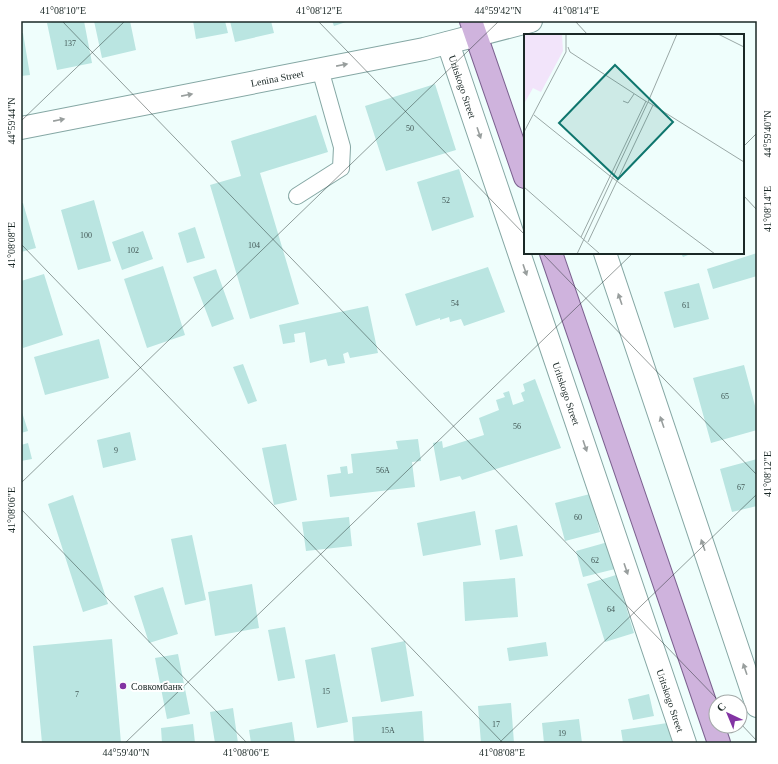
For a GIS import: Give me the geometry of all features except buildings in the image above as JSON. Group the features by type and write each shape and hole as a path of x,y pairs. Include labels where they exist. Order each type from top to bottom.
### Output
{"main road":[{"path":"474,28 524,173"},
{"path":"551,254 719,743"}],"street":[{"name":"Lenina Street","path":"21,128 448,43 474,28 530,26"},
{"name":"Uritskogo Street","path":"448,43 686,743"},
{"path":"605,254 757,706"}],"lane":[{"path":"298,196 341,168 342,147 320,69"}],"place":[{"name":"Совкомбанк","path":"123,686"}]}
